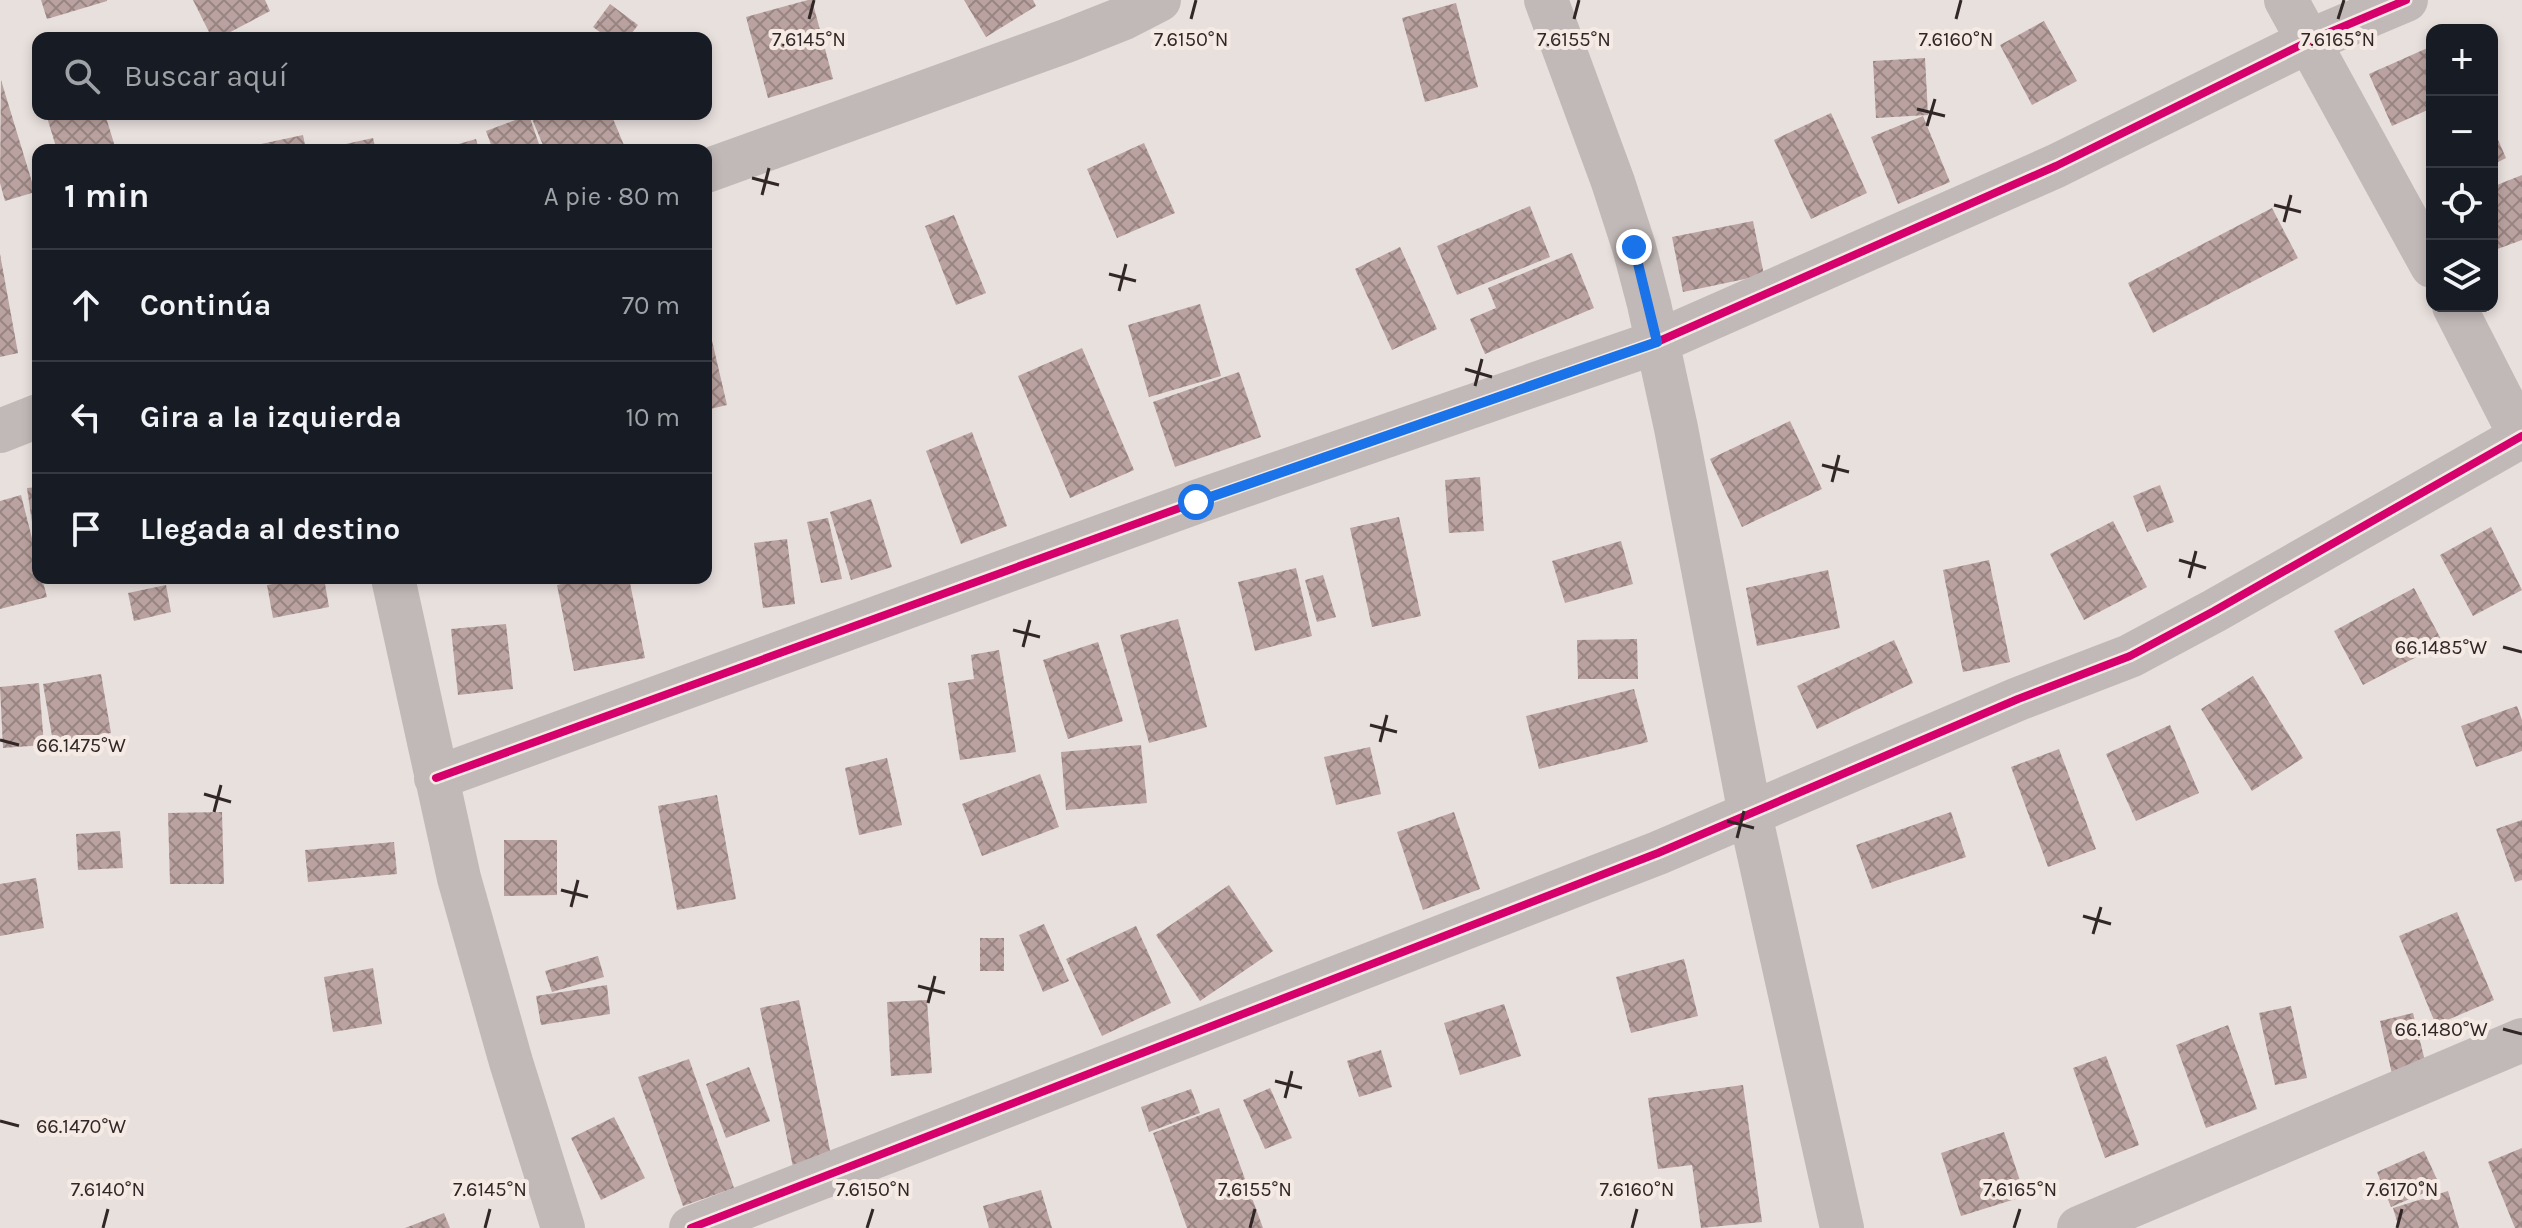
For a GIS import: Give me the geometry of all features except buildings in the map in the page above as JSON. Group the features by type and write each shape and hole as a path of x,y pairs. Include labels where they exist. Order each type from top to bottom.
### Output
{"street":[{"path":"712,169 1066,41 1159,0"},
{"path":"1546,0 1630,234 1657,342 1750,814 1842,1228"},
{"path":"2286,0 2426,255"},
{"path":"436,778 1196,502 1657,342 2056,166 2309,41 2406,0"},
{"path":"691,1228 1643,859 2018,699 2130,656 2522,438 2457,312"},
{"path":"0,431 32,418"},
{"path":"394,584 459,878 511,1062 563,1228"},
{"path":"2079,1228 2522,1040"}],"cycle path":[{"path":"436,778 1196,502 1657,342 2056,166 2309,41 2406,0"},
{"path":"691,1228 1658,853 2018,699 2130,656 2522,436"}],"route":[{"path":"1196,502 1657,342 1634,247"}]}
